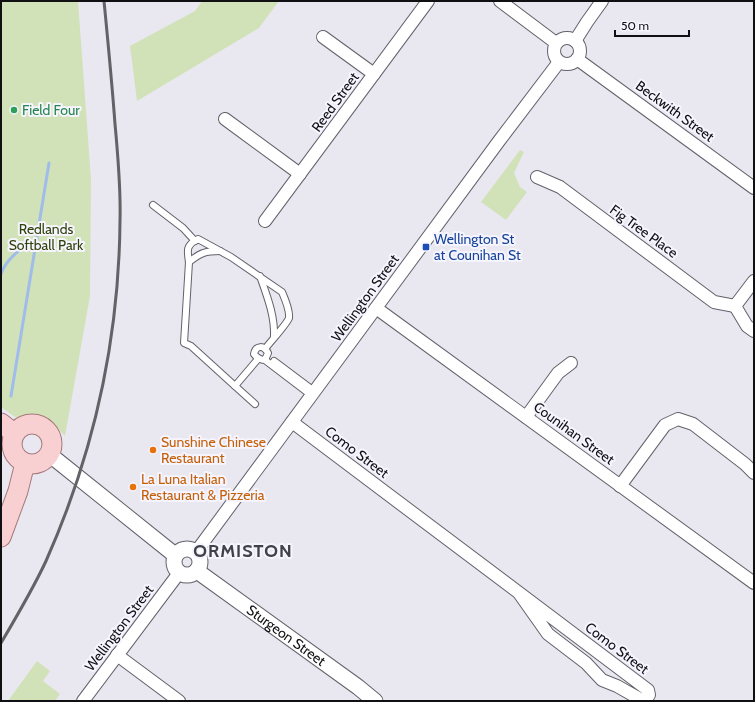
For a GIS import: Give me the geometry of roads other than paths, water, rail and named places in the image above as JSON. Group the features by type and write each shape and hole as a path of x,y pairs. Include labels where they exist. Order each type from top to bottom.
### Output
{"main road":[{"path":"27,424 42,427 49,434 51,439 51,449 49,454 39,463 25,463 15,456 12,439 8,428 27,424"},
{"path":"1,537 18,491 25,463"}],"street":[{"name":"Reed Street","path":"265,221 428,1"},
{"path":"500,1 556,43"},
{"path":"575,41 602,1"},
{"path":"323,37 374,74"},
{"path":"565,38 570,38 575,41 580,50 577,59 569,64 559,62 554,53 556,43 565,38"},
{"name":"Beckwith Street","path":"577,59 754,188"},
{"name":"Wellington Street","path":"196,552 559,62"},
{"path":"225,119 300,174"},
{"name":"Fig Tree Place","path":"536,177 560,187 714,302 735,306"},
{"path":"754,281 735,306 747,326 754,331"},
{"name":"Counihan Street","path":"376,308 754,583"},
{"path":"526,417 558,373 571,363"},
{"path":"620,486 665,425 678,419 693,424 745,464 754,474"},
{"name":"Como Street","path":"292,422 648,690 649,695 645,700 640,699 618,686 602,680 586,663 548,634 519,593"},
{"path":"49,454 175,555"},
{"path":"185,549 196,552 200,562 197,571 188,575 179,573 174,565 175,555 185,549"},
{"name":"Sturgeon Street","path":"197,571 358,687 375,701"},
{"name":"Wellington Street","path":"83,701 179,573"},
{"path":"117,655 179,701"}],"lane":[{"path":"153,205 184,228 195,240"},
{"path":"254,404 191,346 184,343 189,262 187,250 191,243 195,240 198,239 221,251 282,292 286,302 289,318 265,349"},
{"path":"189,262 198,254 209,251 221,251"},
{"path":"260,276 275,326 274,337"},
{"path":"258,359 254,354 255,349 259,347 265,349 268,353 266,358"},
{"path":"235,386 258,359 266,358 313,393"}],"waterway":[{"path":"11,396 49,163"},
{"path":"1,274 3,268 11,258 26,245 37,239"}],"railway":[{"path":"1,643 41,571 63,520 78,479 90,437 101,395 109,352 119,265 120,196 104,1"}],"place":[{"name":"Field Four","path":"14,110"},
{"name":"Wellington St at Counihan St","path":"426,247"},
{"name":"Sunshine Chinese Restaurant","path":"153,450"},
{"name":"La Luna Italian Restaurant & Pizzeria","path":"133,487"}],"district":[{"name":"ORMISTON","path":"243,551"}],"park label":[{"name":"Redlands Softball Park","path":"46,238"}]}
